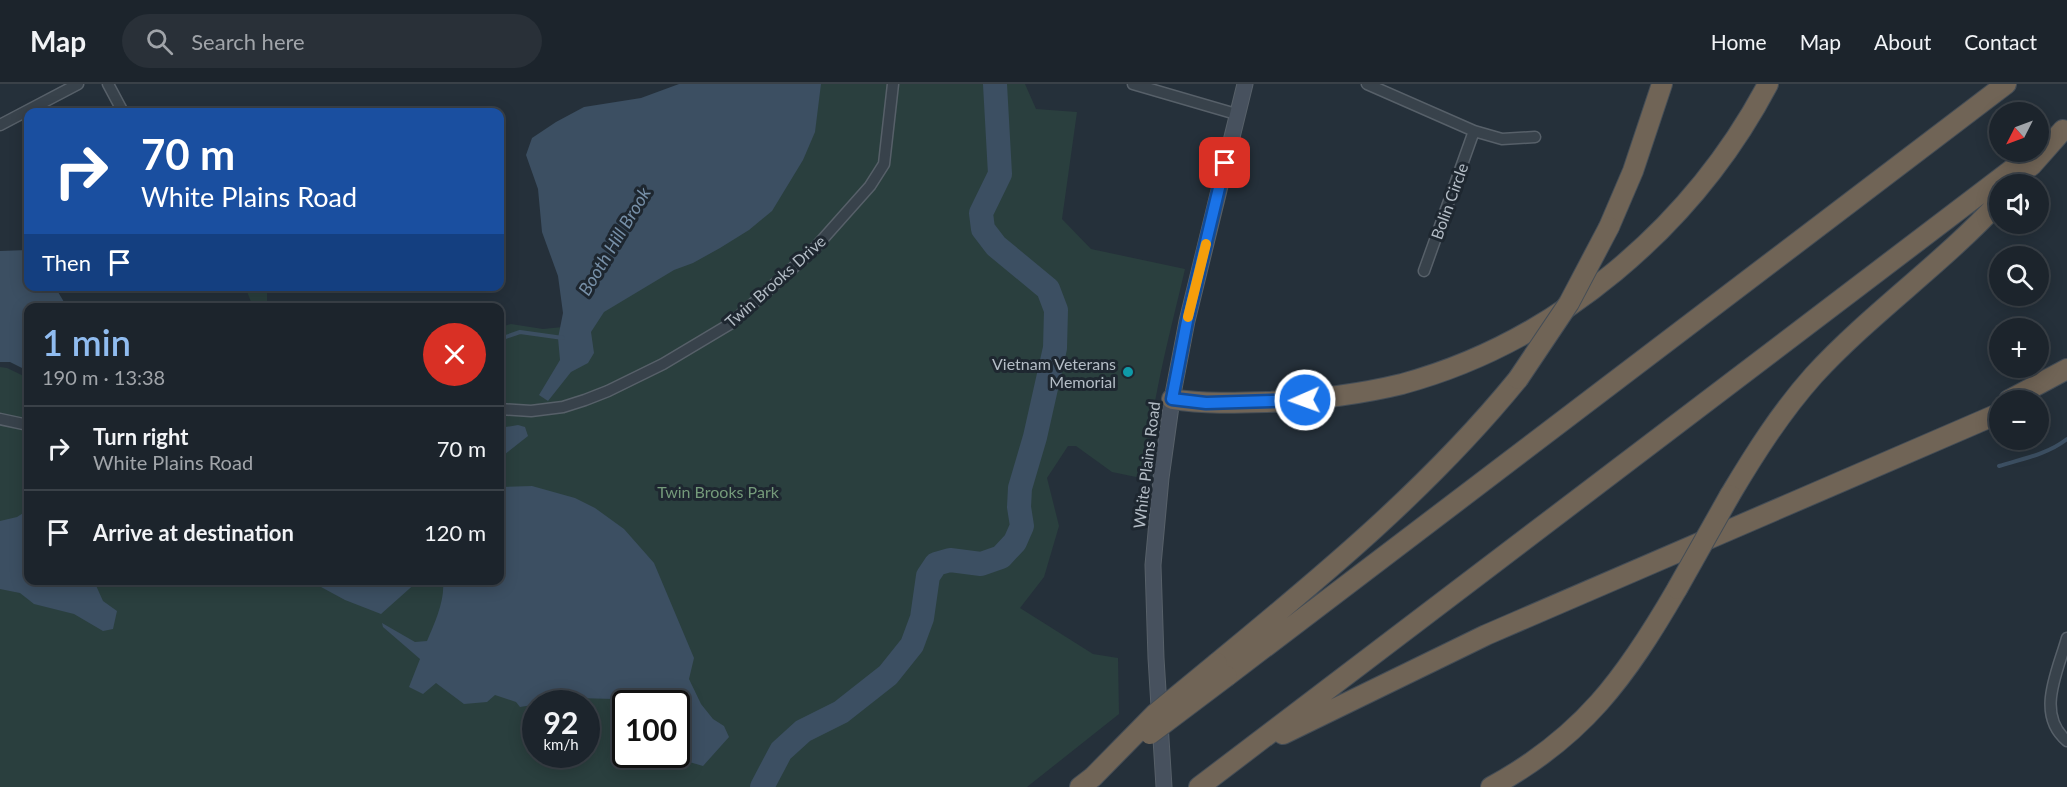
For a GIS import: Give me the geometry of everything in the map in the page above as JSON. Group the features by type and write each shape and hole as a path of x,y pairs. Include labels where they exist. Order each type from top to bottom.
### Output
{"highway":[{"path":"1222,669 1299,594 1423,482 1469,436 1518,378 1569,303 1609,227 1634,171 1662,84"},
{"path":"1172,399 1201,402 1268,402 1354,394 1430,375 1507,342 1582,297 1666,224 1727,150 1768,84"},
{"path":"1086,782 1222,669 2006,84"},
{"path":"2049,141 2065,129"},
{"path":"2023,174 2065,129"},
{"path":"1199,787 2021,162"},
{"path":"1491,787 1538,759 1594,710 1626,672 1772,427 1814,375 1849,340 1989,213"},
{"path":"2028,390 2067,369"},
{"path":"2049,391 2067,384"},
{"path":"1885,462 1989,410"},
{"path":"1240,756 1486,635 1989,418"}],"main road":[{"name":"White Plains Road","path":"1164,787 1153,565 1161,478 1172,399 1187,321 1245,84"}],"street":[{"path":"32,108 78,84"},
{"path":"108,84 121,108"},
{"name":"Twin Brooks Drive","path":"504,409 531,411 563,407 585,400 663,364 730,324 814,249 870,186 884,164 893,84"},
{"path":"1133,84 1236,114"},
{"path":"1367,84 1474,131 1502,139 1535,136"},
{"path":"0,125 24,112"},
{"name":"Bolin Circle","path":"1424,271 1474,131"},
{"path":"0,419 24,424"},
{"path":"2067,638 2050,696 2050,713 2058,732 2067,741"}],"green space":[{"name":"Twin Brooks Park","path":"808,84 1025,84 1036,109 1077,112 1062,219 1091,249 1185,269 1155,400 1146,479 1112,472 1076,446 1068,446 1047,478 1059,526 1044,577 1020,608 1093,654 1118,658 1119,714 1027,787 0,787 0,367 24,376 24,585 504,585 504,326 511,324 543,329 582,325"},
{"path":"247,291 267,291 267,303 251,303"}],"water":[{"path":"679,84 821,84 815,132 803,160 772,211 749,230 720,248 693,263 674,270 604,312 591,332 594,353 588,363 571,372 548,401 539,395 560,360 558,338 563,313 558,276 542,232 538,189 526,155 532,138 584,107 641,98"},
{"path":"24,250 24,291 57,291 65,303 24,303 24,369 10,362 0,362 0,251"},
{"path":"518,425 525,427 528,436 504,455 504,427"},
{"path":"532,486 575,498 595,508 624,529 654,563 694,658 689,679 701,704 713,719 724,726 729,737 703,766 690,762 690,690 612,690 612,699 600,699 600,690 522,690 522,707 520,707 516,702 495,695 487,702 464,704 436,683 423,694 409,687 420,659 383,627 382,623 415,642 427,641 441,604 443,585 504,585 504,487"},
{"path":"24,513 24,585 96,585 103,601 117,611 113,629 103,631 74,614 34,604 20,593 0,589 0,521 17,517"},
{"path":"317,585 414,585 381,614 345,600"}],"waterway":[{"path":"762,787 781,751 803,731 841,712 888,675 912,645 922,618 928,576 936,564 950,560 981,564 1001,557 1015,542 1022,526 1019,507 1020,488 1035,437 1055,348 1056,310 1048,289 996,246 983,229 981,213 1000,174 995,84"},
{"name":"Booth Hill Brook","path":"504,338 520,332 563,338"},
{"path":"1999,466 2043,452 2067,439"}],"slow traffic":[{"path":"1188,317 1206,244"}],"place":[{"name":"Vietnam Veterans Memorial","path":"1128,372"}],"route":[{"path":"1225,163 1187,321 1172,399 1206,403 1305,400"}]}
